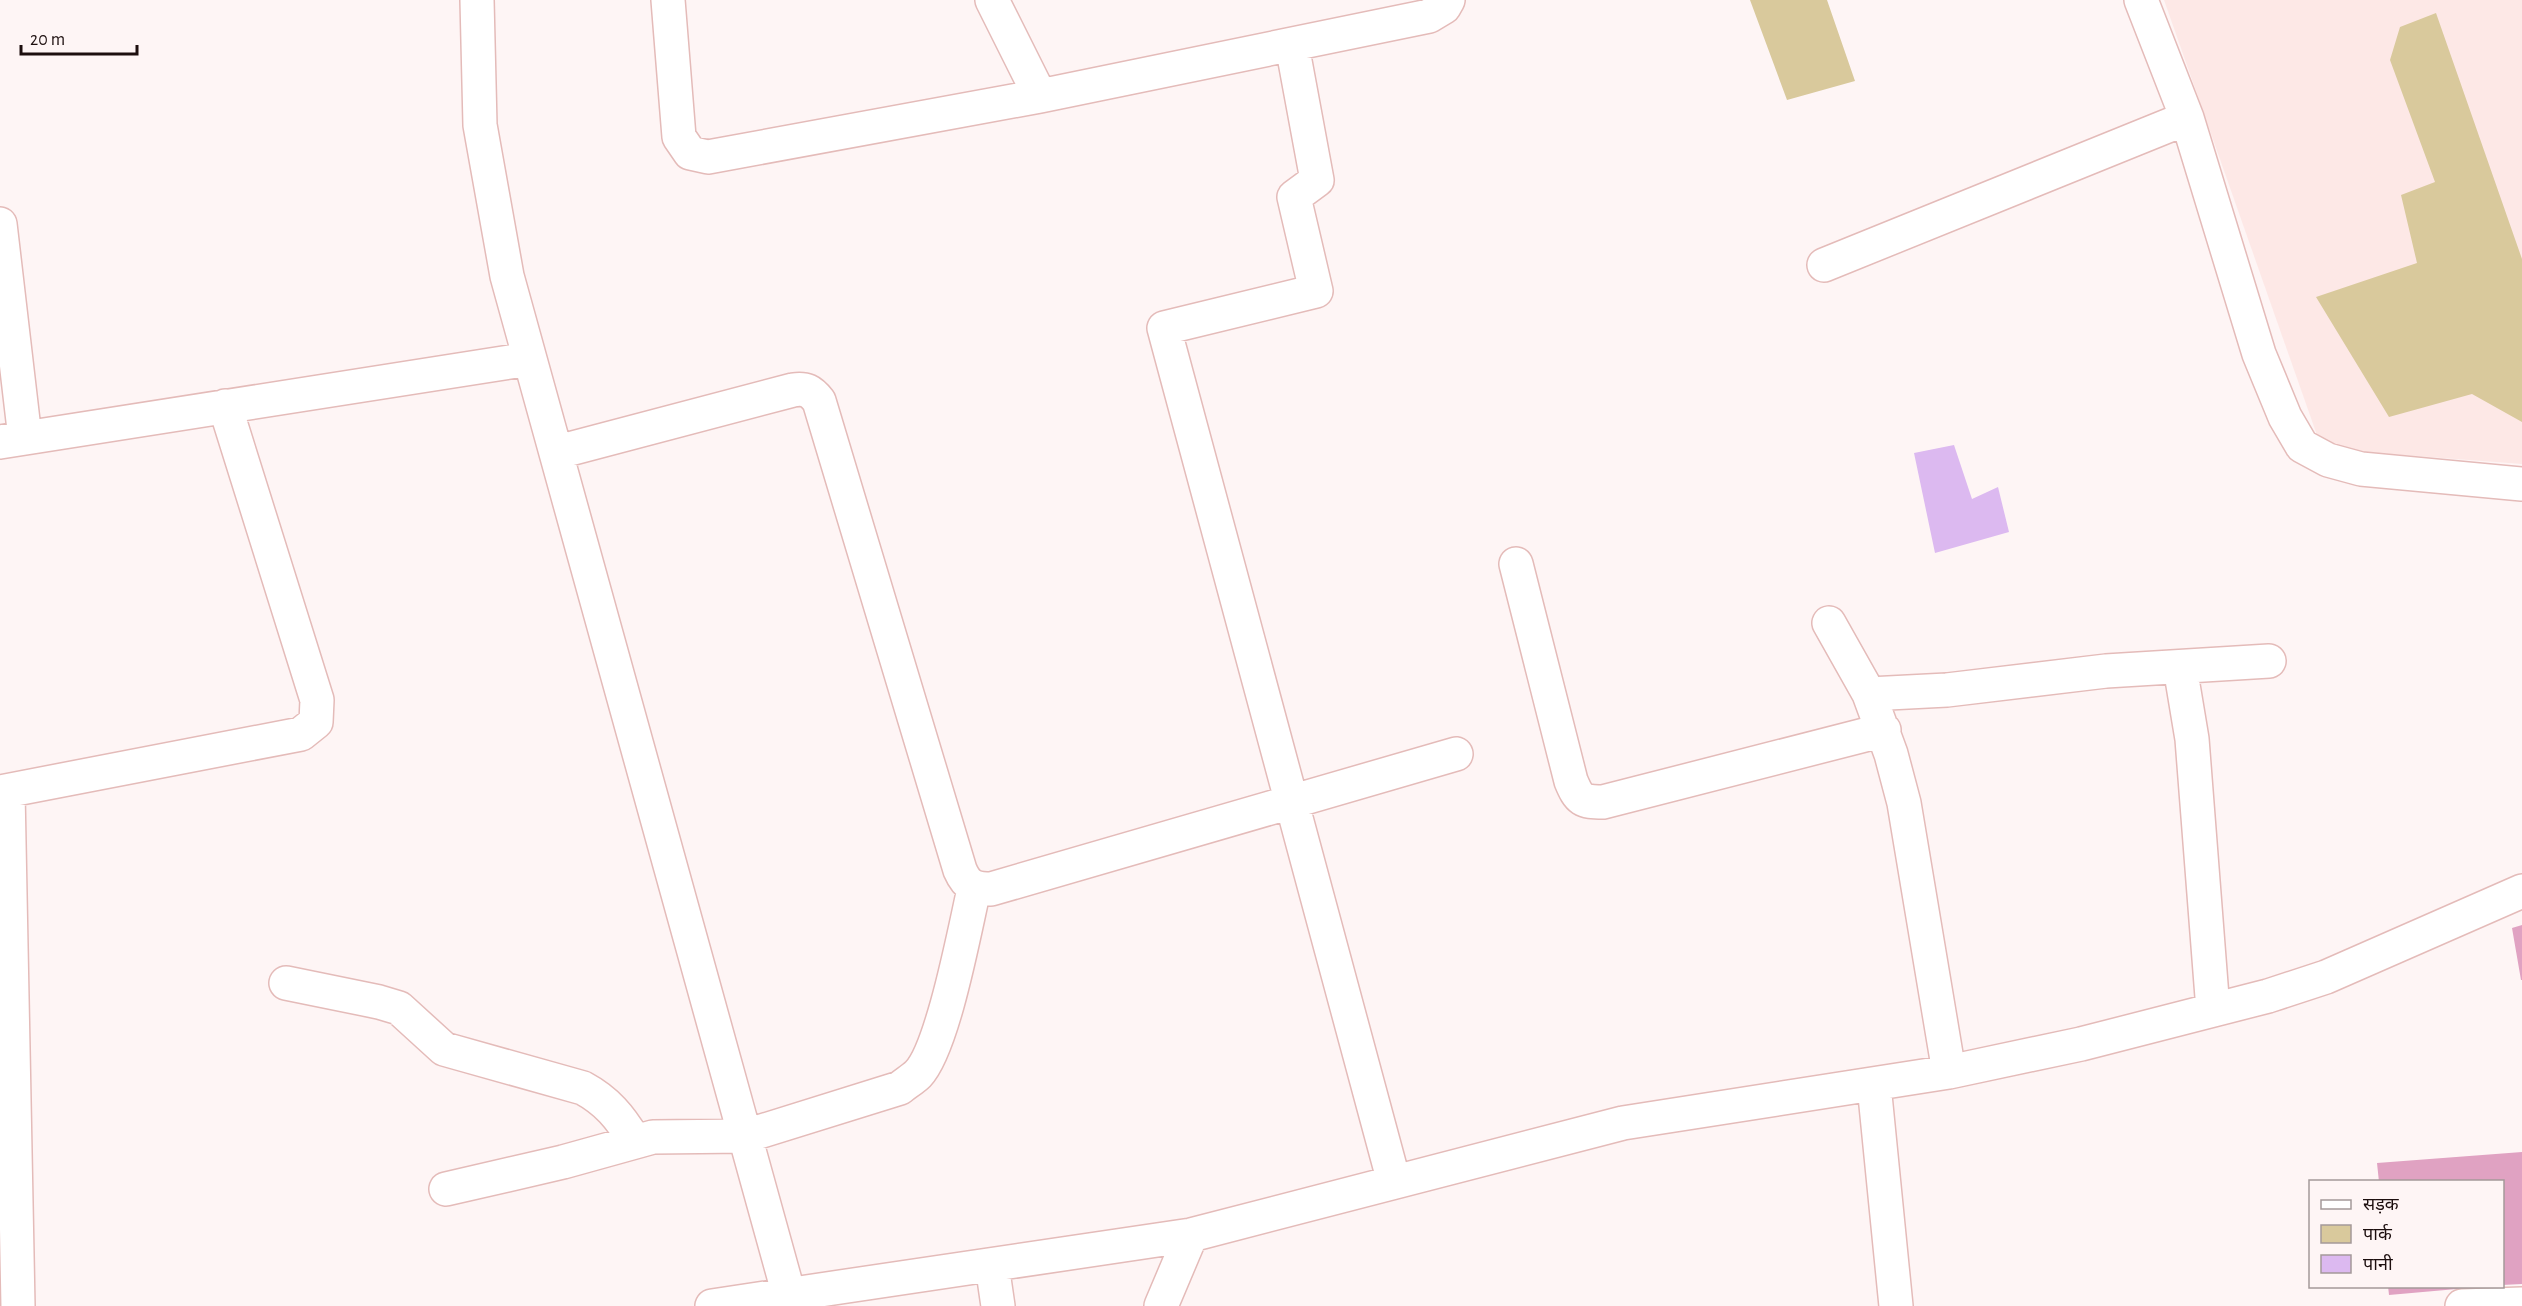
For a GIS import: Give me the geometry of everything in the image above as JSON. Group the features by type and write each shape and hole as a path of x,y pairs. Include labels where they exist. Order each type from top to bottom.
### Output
{"street":[{"path":"477,0 480,125 507,276 529,359 558,452 789,1295"},
{"path":"668,0 679,137 690,153 708,157 1040,96 1430,16 1444,7 1448,0"},
{"path":"992,0 1040,96"},
{"path":"2141,0 2187,118 2259,354 2285,417 2302,446 2328,460 2361,469 2522,484"},
{"path":"1292,45 1317,180 1294,196 1316,291 1164,328 1394,1182"},
{"path":"1824,265 2187,118"},
{"path":"0,224 13,440 529,359"},
{"path":"558,452 793,390 803,388 812,392 819,401 960,870 965,881 974,889 991,889 1456,754"},
{"path":"18,1306 4,791 301,734 316,722 317,700 225,406"},
{"path":"1516,564 1571,781 1577,796 1587,802 1603,802 1884,730"},
{"path":"1829,623 1869,694 1884,730 1904,802 1949,1072"},
{"path":"1869,694 1947,690 2054,676 2269,661"},
{"path":"2180,667 2192,740 2213,1010"},
{"path":"446,1189 563,1162 634,1140 671,1135 746,1136 900,1088 919,1073 938,1033 958,961 974,889"},
{"path":"712,1306 1191,1235 1623,1123 1874,1085 1949,1072 2081,1044 2268,996 2326,977 2522,891"},
{"path":"286,983 399,1008 444,1048 583,1088 601,1098 621,1118 634,1140"},
{"path":"1874,1085 1896,1306"},
{"path":"1161,1306 1191,1235"},
{"path":"992,1265 998,1306"},
{"path":"2462,1306 2522,1304"}],"shaded area":[{"path":"2164,0 2522,0 2522,464 2337,450 2318,438"}],"green space":[{"path":"1750,0 1827,0 1855,81 1787,100"},
{"path":"2436,13 2522,259 2522,422 2472,394 2389,417 2316,297 2417,263 2401,195 2435,182 2390,60 2400,27"}],"water":[{"path":"1954,445 1972,499 1998,487 2009,532 1935,553 1914,453"}],"building":[{"path":"2522,925 2522,980 2521,980 2512,928"},
{"path":"2522,1152 2522,1284 2504,1285 2504,1180 2379,1180 2377,1163"},
{"path":"2388,1288 2468,1288 2389,1295"}]}
